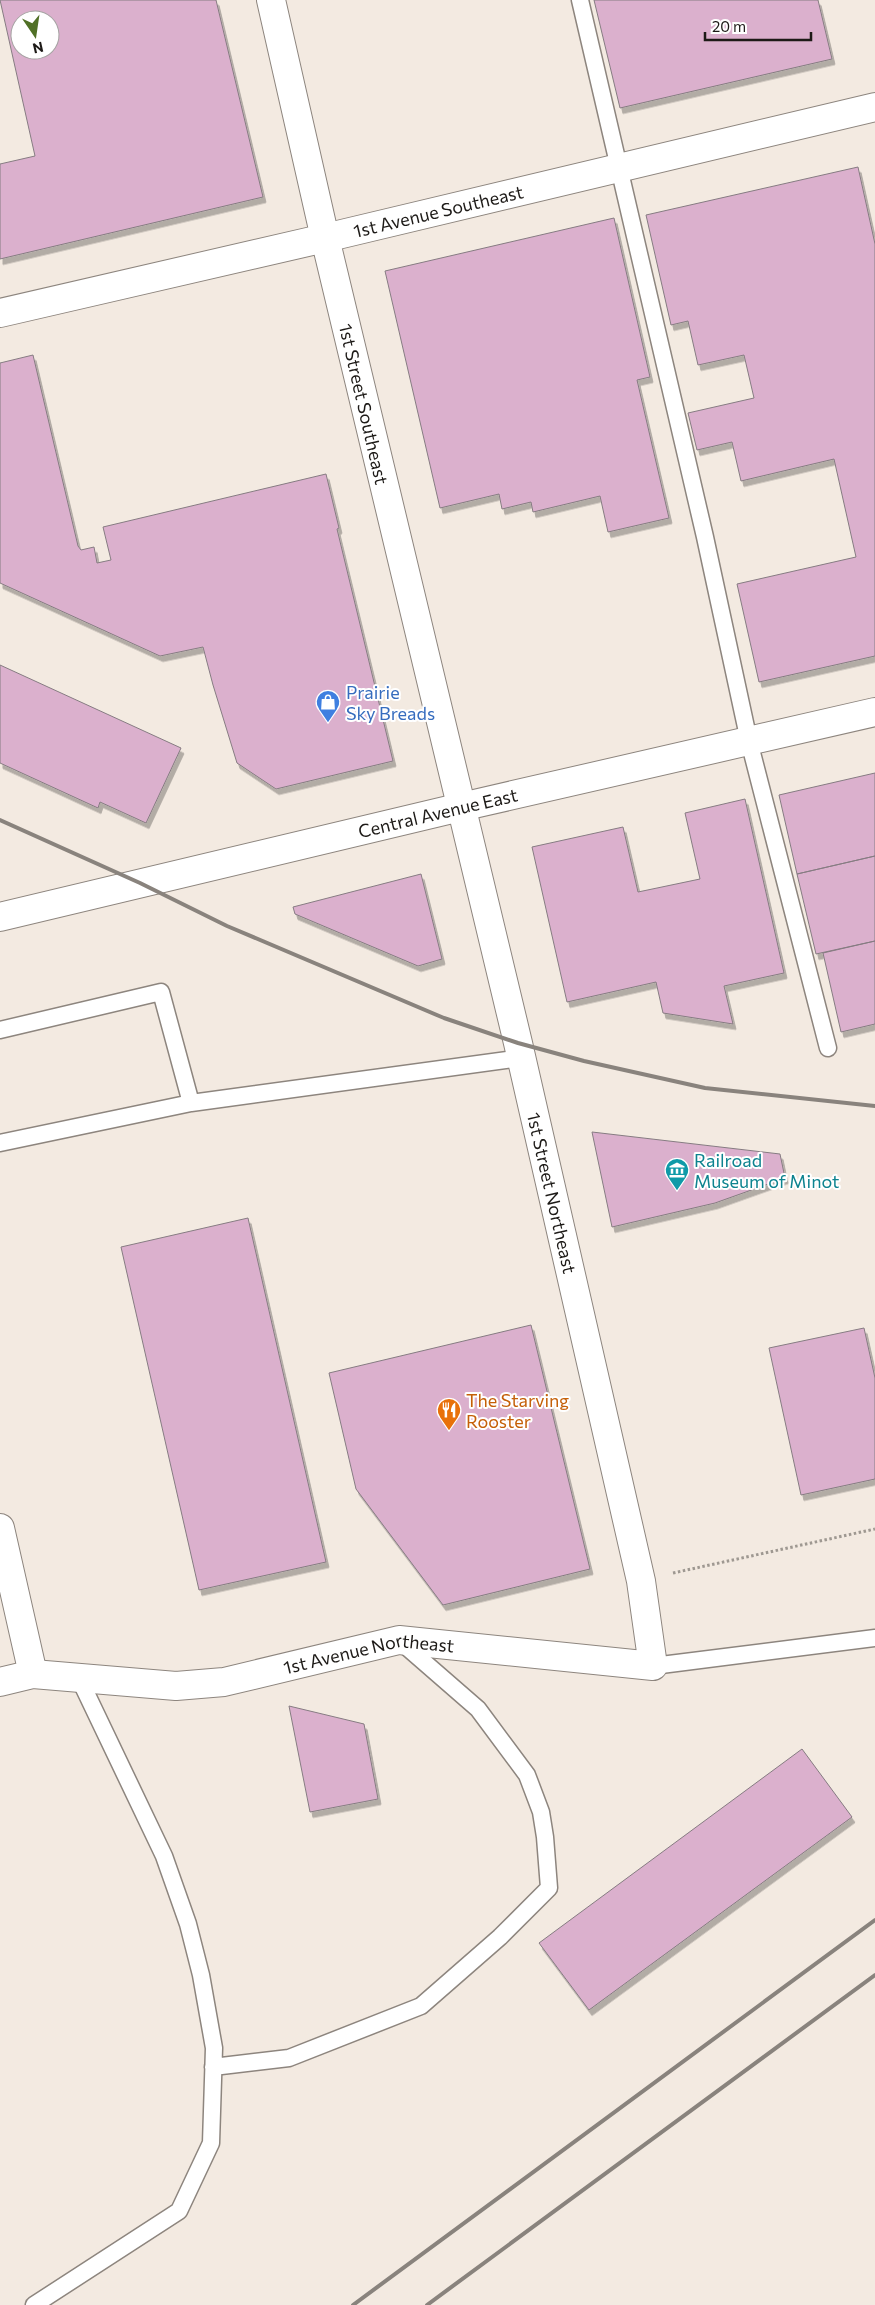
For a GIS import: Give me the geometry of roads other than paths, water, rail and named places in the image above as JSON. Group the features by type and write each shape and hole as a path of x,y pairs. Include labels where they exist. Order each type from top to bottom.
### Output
{"street":[{"name":"1st Street Southeast","path":"271,0 325,238 461,807"},
{"name":"1st Avenue Southeast","path":"0,313 875,108"},
{"name":"Central Avenue East","path":"0,917 461,807 875,712"},
{"name":"1st Street Northeast","path":"461,807 521,1058 641,1581 653,1666"},
{"path":"0,1528 32,1674"},
{"name":"1st Avenue Northeast","path":"0,1682 32,1674 176,1686 224,1682 399,1640 653,1666"}],"lane":[{"path":"580,0 705,538 749,741 828,1048"},
{"path":"0,1030 161,992 191,1103"},
{"path":"0,1143 191,1103 521,1058"},
{"path":"653,1666 875,1638"},
{"path":"213,2067 289,2058 421,2006 500,1937 549,1888 546,1837 541,1812 527,1775 478,1709 399,1640"},
{"path":"34,2305 179,2211 211,2143 214,2048 201,1976 188,1924 164,1856 79,1678"}],"railway":[{"path":"0,820 140,883 227,926 444,1018 518,1043 584,1061 705,1088 875,1106"},
{"path":"353,2305 875,1920"},
{"path":"427,2305 875,1975"}],"place":[{"name":"Prairie Sky Breads","path":"328,723"},
{"name":"Railroad Museum of Minot","path":"677,1191"},
{"name":"The Starving Rooster","path":"449,1431"}]}
